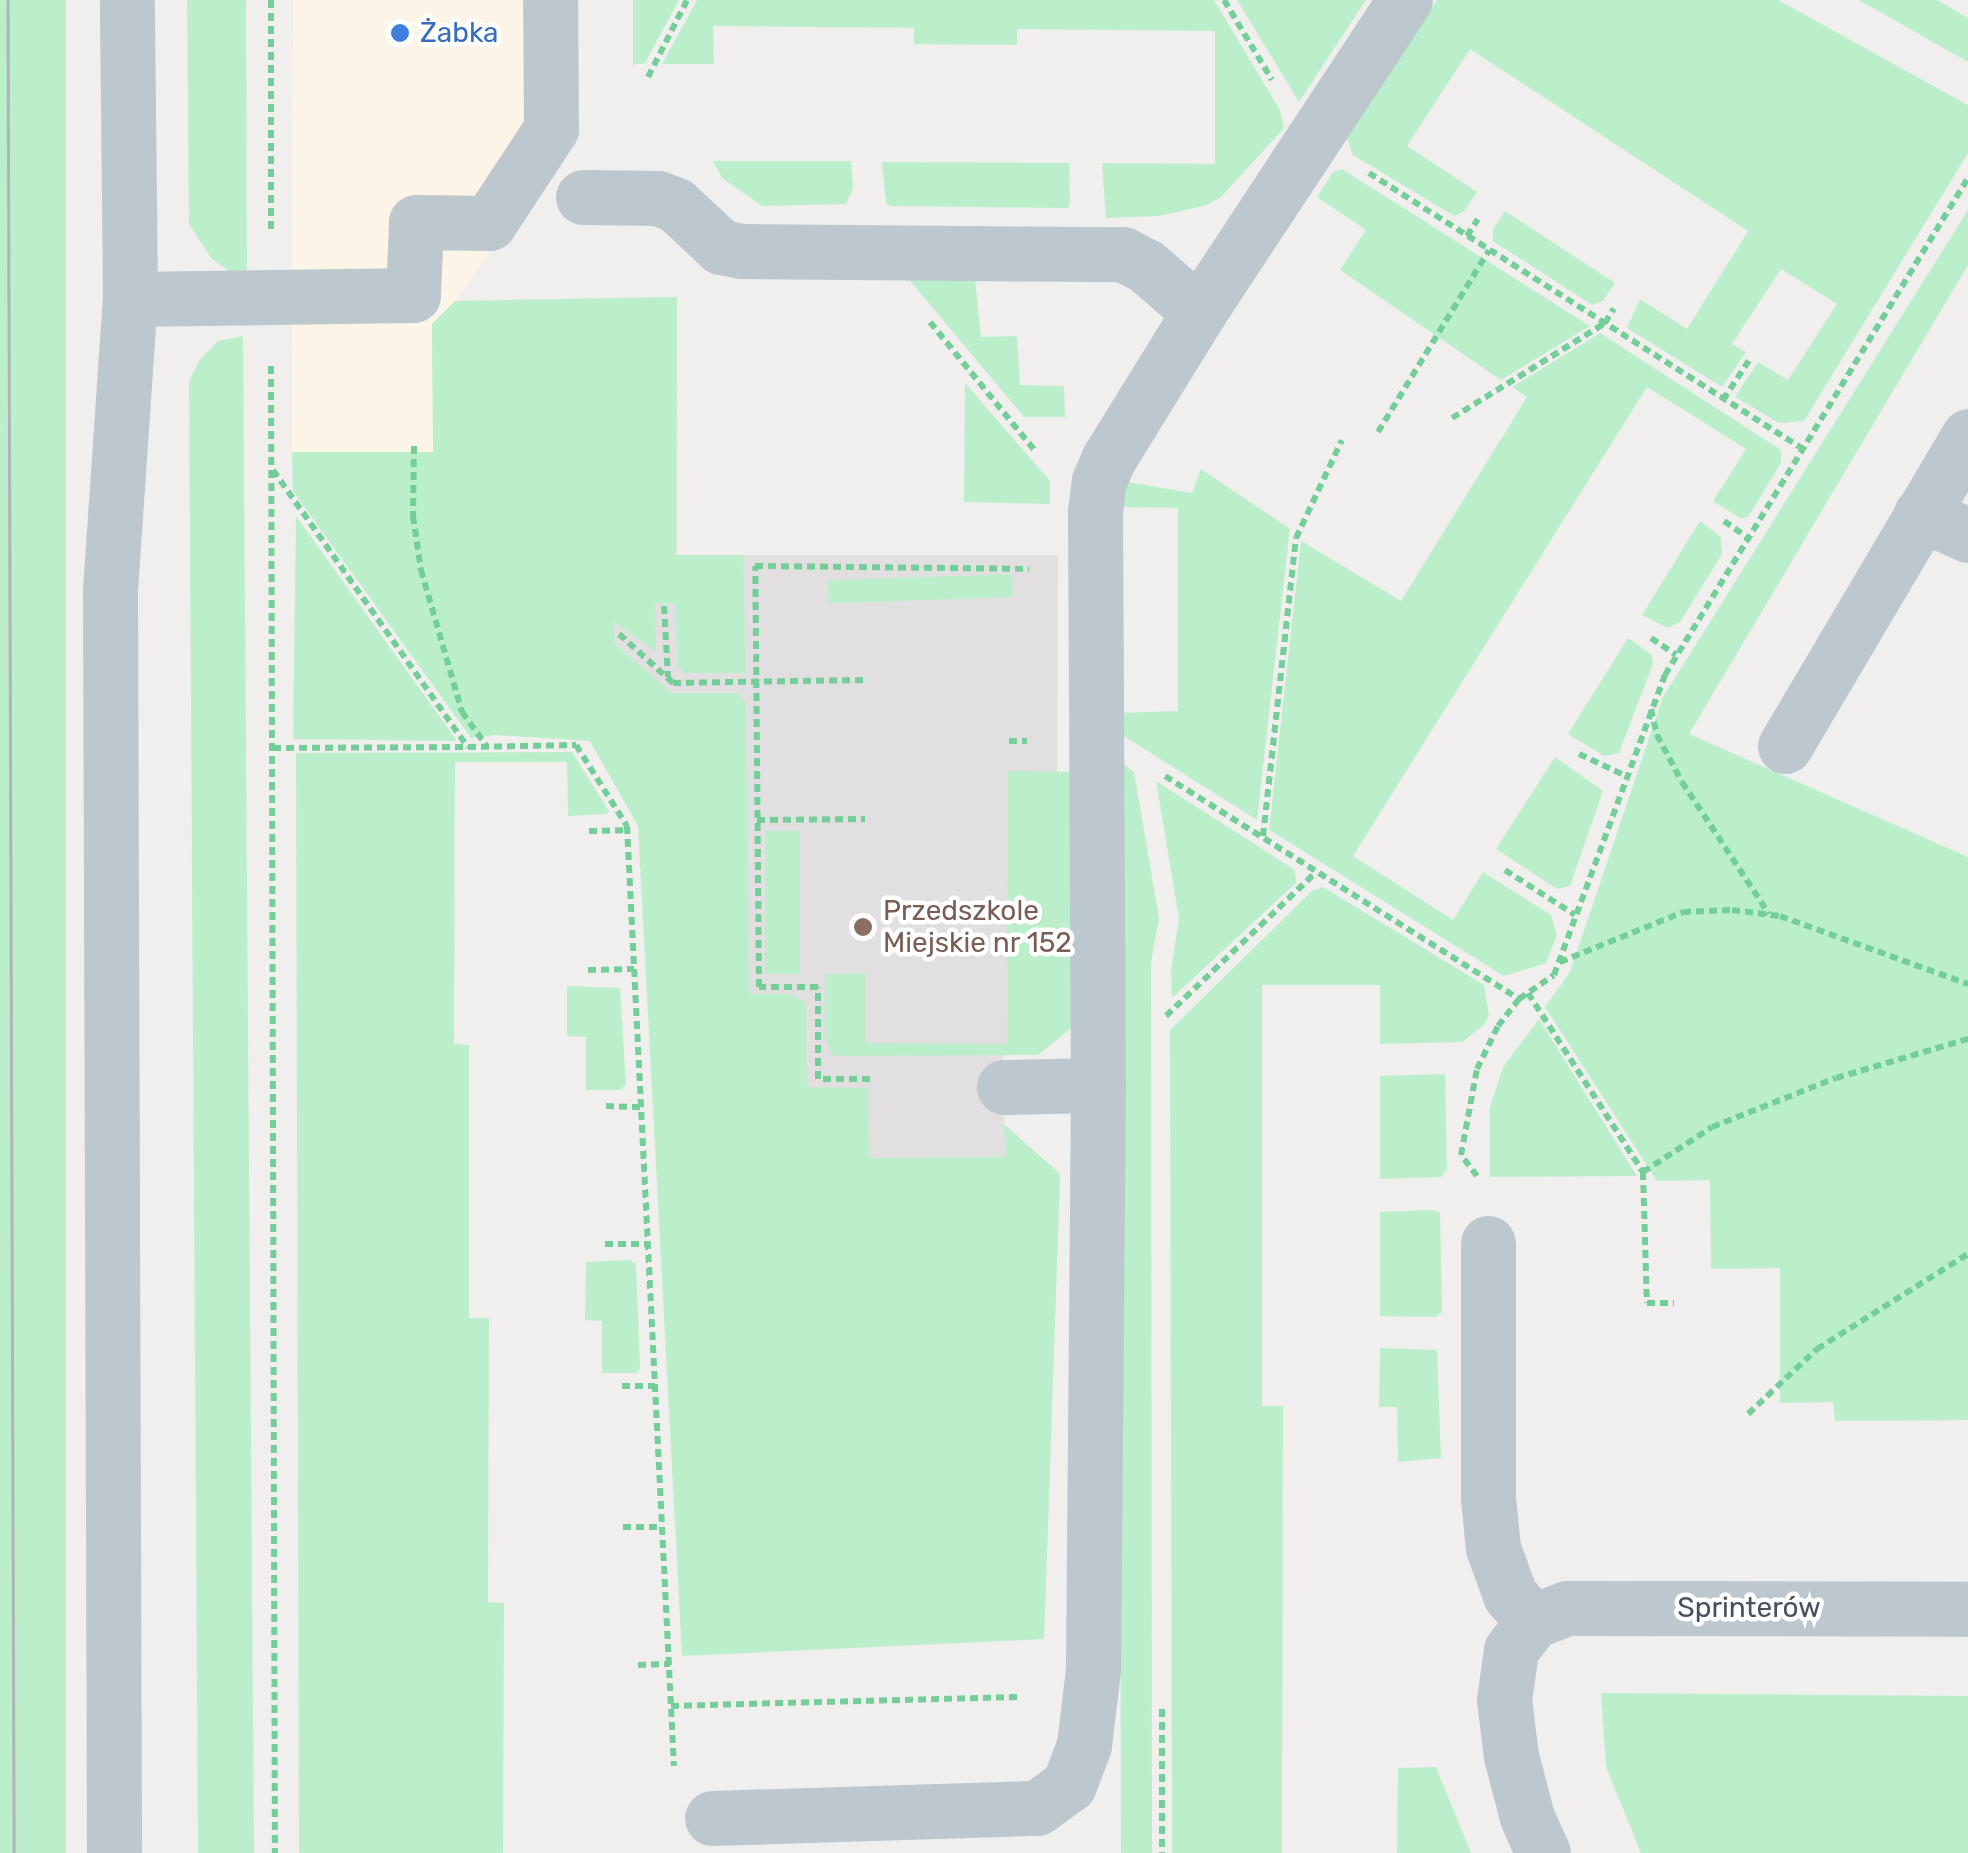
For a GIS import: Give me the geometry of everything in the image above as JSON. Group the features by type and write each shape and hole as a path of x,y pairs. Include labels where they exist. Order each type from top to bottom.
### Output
{"street":[{"path":"114,1853 110,590 130,299 126,0"},
{"path":"130,299 413,295 416,222 489,224 551,129 550,0"},
{"path":"712,1818 1037,1831 1069,1785 1084,1745 1090,1696 1098,1085 1095,523 1099,481 1109,458 1199,312 1406,0"},
{"path":"584,198 658,198 676,204 720,247 742,251 1124,254 1146,266 1199,312"},
{"path":"1785,746 1944,525 1968,436"},
{"path":"1004,1087 1098,1085"},
{"path":"1488,1242 1488,1498 1493,1548 1510,1596 1533,1621 1511,1650 1504,1700 1511,1756 1543,1853"},
{"name":"Sprinterów","path":"1533,1621 1567,1608 1968,1609"}],"path":[{"path":"271,0 275,1853"},
{"path":"648,77 688,0"},
{"path":"1224,0 1279,92"},
{"path":"1358,166 1802,449"},
{"path":"1462,1155 1476,1068 1498,1026 1519,999 1554,975 1624,775 1676,655 1968,178"},
{"path":"1467,236 1478,219"},
{"path":"1378,432 1489,250"},
{"path":"873,251 1095,523"},
{"path":"1452,418 1605,323 1614,308"},
{"path":"1723,400 1752,357"},
{"path":"1263,836 1296,538 1342,440"},
{"path":"414,446 413,516 421,570 462,712 486,745"},
{"path":"271,468 468,746"},
{"path":"1724,522 1748,538"},
{"path":"870,1079 818,1079 818,987 759,987 755,566 1035,568"},
{"path":"664,606 668,678"},
{"path":"619,634 673,683 865,680"},
{"path":"1651,638 1676,655"},
{"path":"1651,708 1656,736 1682,782 1770,914"},
{"path":"1096,735 1519,999"},
{"path":"274,748 576,745 628,830 675,1778"},
{"path":"1579,754 1624,775"},
{"path":"758,820 865,819"},
{"path":"589,832 628,830"},
{"path":"1505,870 1574,914"},
{"path":"1161,1020 1316,872"},
{"path":"1558,962 1684,912 1732,910 1770,914 1968,984"},
{"path":"588,970 634,968"},
{"path":"1528,993 1644,1172 1647,1303 1674,1303"},
{"path":"1644,1172 1712,1127 1836,1078 1968,1039"},
{"path":"606,1106 641,1106"},
{"path":"605,1244 648,1244"},
{"path":"1748,1414 1817,1349 1968,1254"},
{"path":"622,1386 655,1386"},
{"path":"623,1526 662,1526"},
{"path":"638,1665 670,1664"},
{"path":"671,1706 1090,1696"}],"shaded area":[{"path":"293,0 572,0 571,139 455,301 432,324 434,452 292,452"},
{"name":"Przedszkole Miejskie nr 152","path":"677,297 677,555 1058,555 1057,772 1007,1056 1002,1057 1004,1124 1060,1174 1044,1639 702,1653 665,823 434,452 432,324 455,301"}],"green space":[{"path":"0,0 66,0 66,1853 0,1853"},
{"path":"187,0 246,0 247,271 229,271 211,258 189,224"},
{"path":"633,0 679,0 645,63 633,65"},
{"path":"697,0 1214,0 1280,110 1284,128 1221,197 1207,205 1159,216 1106,218 1102,163 1215,164 1215,31 1017,29 1017,45 914,44 914,28 713,26 714,64 662,64"},
{"path":"1237,0 1366,0 1299,102"},
{"path":"1437,0 1778,0 1968,105 1968,153 1804,421 1779,423 1735,397 1758,362 1788,380 1837,304 1781,269 1732,344 1746,352 1722,387 1627,328 1640,299 1687,329 1748,231 1470,49 1407,146 1477,192 1464,211 1454,216 1353,155 1347,138"},
{"path":"1859,0 1937,0 1968,18 1968,62"},
{"path":"713,161 851,161 853,189 846,204 762,206 722,178"},
{"path":"882,162 1069,163 1070,204 1068,208 890,206 886,203"},
{"path":"1342,169 1590,326 1501,380 1340,270 1366,230 1317,197 1333,172"},
{"path":"1968,210 1968,265 1689,734 1968,857 1968,1420 1835,1421 1833,1402 1780,1403 1780,1268 1711,1269 1710,1180 1657,1181 1545,1007 1570,972 1663,697"},
{"path":"1505,211 1615,283 1603,301 1592,305 1493,241 1493,229"},
{"path":"907,277 975,278 981,337 1017,336 1020,385 1064,386 1065,417 1024,417"},
{"name":"Przedszkole Miejskie nr 152","path":"677,297 676,555 743,555 746,673 683,673 678,665 675,604 655,603 656,652 613,621 615,644 672,693 737,693 746,703 749,994 790,994 806,1003 807,1087 868,1088 869,1158 1006,1157 1004,1124 1060,1174 1044,1639 682,1656 638,826 590,741 495,735 471,738 293,491 292,452 433,452 432,324 455,301"},
{"path":"1600,333 1781,450 1781,463 1748,517 1740,518 1713,501 1746,449 1647,387 1353,856 1453,920 1483,872 1551,915 1557,935 1546,963 1504,976 1269,830 1301,541 1401,601 1527,397 1512,387"},
{"path":"243,336 254,1853 198,1853 189,382 199,361 218,341"},
{"path":"965,383 1050,481 1050,504 964,502"},
{"path":"1201,469 1290,529 1257,820 1119,733 1119,713 1178,711 1178,508 1120,507 1127,482 1192,493"},
{"path":"296,516 457,741 293,739"},
{"path":"1700,521 1721,537 1722,554 1680,622 1667,628 1642,615"},
{"path":"1012,574 1013,597 829,603 828,580"},
{"path":"1628,638 1652,655 1653,664 1619,753 1604,756 1568,734"},
{"path":"572,752 609,811 607,814 568,816 567,762 455,762 454,1044 469,1045 469,1318 489,1318 488,1602 504,1603 503,1853 299,1853 296,753"},
{"path":"1555,757 1603,791 1570,886 1557,889 1496,849"},
{"path":"1118,764 1134,772 1159,918 1151,963 1152,1853 1121,1853"},
{"path":"1008,771 1075,772 1074,1026 1038,1055 833,1056 825,1038 825,974 866,973 866,1043 1007,1044"},
{"path":"1156,781 1295,870 1296,883 1172,998 1171,969 1179,919"},
{"path":"765,831 800,831 800,974 765,974"},
{"path":"1323,887 1484,985 1489,1015 1484,1025 1462,1042 1380,1044 1380,985 1262,985 1262,1406 1283,1406 1282,1853 1172,1853 1170,1030 1312,891"},
{"path":"567,986 620,988 626,1085 620,1090 586,1090 586,1037 567,1036"},
{"path":"1539,1019 1637,1176 1490,1177 1490,1107 1503,1067"},
{"path":"1445,1074 1447,1169 1441,1177 1380,1179 1380,1076"},
{"path":"1380,1212 1440,1213 1442,1312 1436,1317 1380,1316"},
{"path":"630,1260 636,1264 640,1368 637,1373 602,1373 602,1321 585,1320 586,1262"},
{"path":"1380,1348 1437,1350 1441,1458 1398,1462 1397,1407 1379,1407"},
{"path":"1601,1693 1968,1696 1968,1853 1641,1853 1606,1767"},
{"path":"1436,1767 1471,1853 1397,1853 1398,1768"}],"tram line":[{"path":"8,0 14,1853"}],"place":[{"name":"Żabka","path":"400,33"},
{"name":"Przedszkole Miejskie nr 152","path":"863,927"}]}
